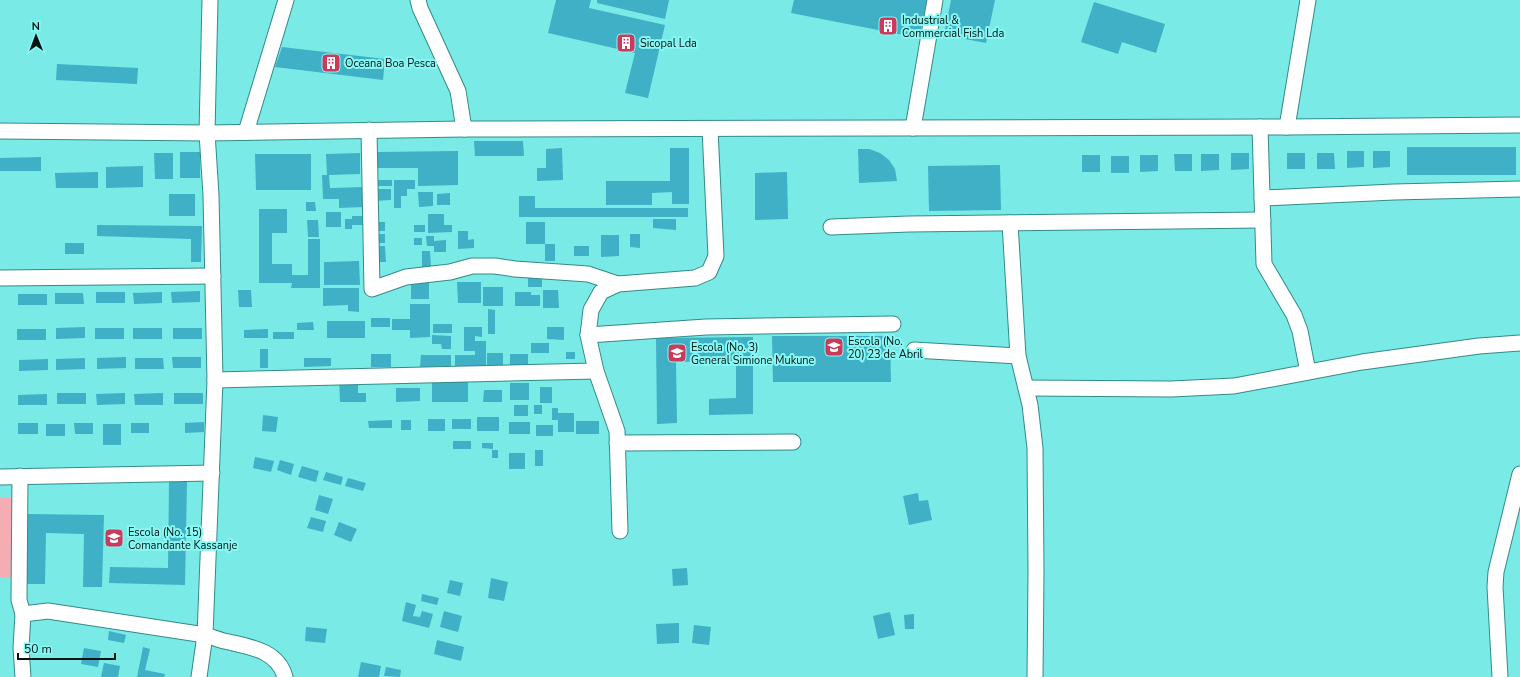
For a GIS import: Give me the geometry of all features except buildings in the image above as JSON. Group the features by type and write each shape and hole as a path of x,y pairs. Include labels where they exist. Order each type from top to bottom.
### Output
{"street":[{"path":"199,677 205,635 215,380 208,133 210,0"},
{"path":"246,132 286,0"},
{"path":"418,0 420,8 458,91 464,129"},
{"path":"913,128 935,0"},
{"path":"1287,127 1308,0"},
{"path":"0,131 208,133 464,129 1287,127 1520,124"},
{"path":"1260,127 1264,264 1294,315 1300,331 1308,372"},
{"path":"620,531 617,431 596,371 588,335 591,310 601,292 618,284 695,278 709,272 716,256 710,129"},
{"path":"369,130 372,289 406,277 450,272 472,266 495,266 515,269 588,274 618,284"},
{"path":"1262,198 1394,192 1520,189"},
{"path":"831,227 1263,220"},
{"path":"1010,223 1018,356 1032,418 1036,467 1035,677"},
{"path":"0,278 213,276"},
{"path":"588,335 706,327 893,324"},
{"path":"1026,388 1214,388 1234,386 1405,355 1479,346 1520,343"},
{"path":"914,350 1018,356"},
{"path":"215,380 596,371"},
{"path":"617,443 793,442"},
{"path":"0,477 212,473"},
{"path":"1500,677 1495,587 1496,572 1520,474"},
{"path":"20,476 19,600 22,614 21,648 23,677"},
{"path":"22,614 48,611 205,635 227,642 256,648 268,654 277,662 285,677"}],"shaded area":[{"path":"0,498 18,498 17,578 0,577"}],"place":[{"name":"Industrial & Commercial Fish Lda","path":"888,26"},
{"name":"Sicopal Lda","path":"626,43"},
{"name":"Oceana Boa Pesca","path":"331,63"},
{"name":"Escola (No. 20) 23 de Abril","path":"834,347"},
{"name":"Escola (No. 3) General Simione Mukune","path":"677,353"},
{"name":"Escola (No. 15) Comandante Kassanje","path":"114,538"}]}
